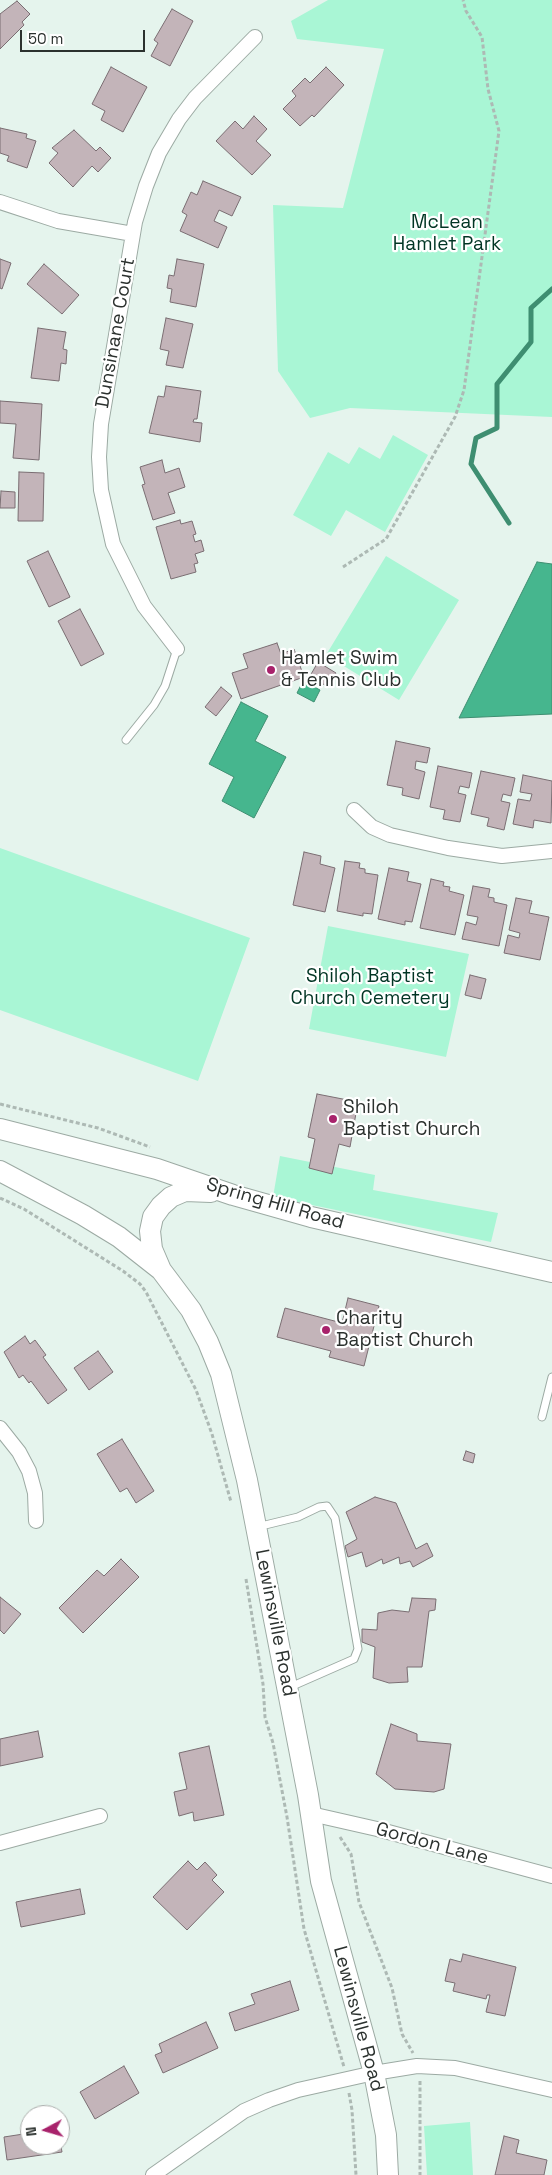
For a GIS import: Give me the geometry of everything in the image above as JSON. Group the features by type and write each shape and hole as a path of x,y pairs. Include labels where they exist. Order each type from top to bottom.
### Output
{"main road":[{"path":"0,1123 33,1137"},
{"name":"Spring Hill Road","path":"0,1129 157,1169 233,1195 311,1217 552,1272"},
{"name":"Lewinsville Road","path":"0,1171 83,1215 119,1237 161,1270 191,1310 208,1342 221,1374 257,1527 288,1688 320,1816 321,1881 374,2073 386,2135 388,2175"},
{"path":"161,1270 152,1249 150,1231 153,1217 161,1206 171,1197 186,1191 233,1195"}],"street":[{"name":"Dunsinane Court","path":"177,649 144,606 127,576 113,544 101,490 99,458 101,424 133,234 146,186 159,153 179,119 195,98 255,37"},
{"path":"0,202 58,222 133,234"},
{"path":"354,810 372,827 390,834 467,852 502,856 552,850"},
{"path":"0,1428 19,1452 29,1471 35,1494 36,1521"},
{"path":"0,1843 100,1816"},
{"name":"Gordon Lane","path":"320,1816 552,1876"},
{"path":"153,2175 244,2112 269,2100 298,2090 374,2073 417,2066 455,2068 552,2090"}],"lane":[{"path":"126,740 154,705 165,686 177,649"},
{"path":"542,1417 552,1377"},
{"path":"257,1527 298,1517 319,1507 327,1506 335,1518 358,1649 354,1659 288,1688"}],"path":[{"path":"343,567 386,539 455,417 464,390 499,131 488,89 482,37 466,10 463,0"},
{"path":"0,1104 98,1128 155,1149"},
{"path":"0,1198 24,1209 123,1271 140,1284 146,1292 196,1390 212,1434 233,1511"},
{"path":"246,1576 263,1684 265,1717 273,1743 280,1780 304,1929 330,2014 352,2110 356,2175"},
{"path":"320,1816 351,1854 359,1902 392,1988 402,2034 410,2045 415,2057"},
{"path":"418,2075 420,2175"}],"green space":[{"name":"McLean Hamlet Park","path":"328,0 552,0 552,417 350,408 310,418 278,371 273,205 343,208 384,49 297,39 291,21"},
{"path":"393,435 428,455 385,532 346,510 331,536 293,515 328,452 349,464 359,447 380,459"},
{"path":"386,556 459,600 399,700 326,655"},
{"path":"0,848 250,938 198,1081 0,1010"},
{"name":"Shiloh Baptist Church Cemetery","path":"328,926 469,954 446,1057 309,1029"},
{"path":"280,1156 375,1175 373,1190 498,1213 491,1242 273,1197"},
{"path":"470,2122 473,2175 427,2175 424,2126"}],"shaded area":[{"path":"537,562 552,564 552,714 459,718"},
{"path":"303,681 320,690 314,702 297,693"},
{"path":"241,702 268,716 255,741 286,757 254,818 222,801 234,777 209,764"}],"building":[{"path":"17,1 30,14 22,22 24,25 0,49 0,14"},
{"path":"172,9 193,21 170,66 151,56 158,43 154,40"},
{"path":"111,67 147,87 123,132 101,120 105,111 92,104"},
{"path":"326,67 344,85 314,117 312,115 300,126 283,109 296,96 292,91 305,78 310,83"},
{"path":"254,116 267,129 256,141 271,155 252,175 216,141 235,121 243,129"},
{"path":"0,128 27,134 26,138 36,141 27,168 7,161 9,156 0,153"},
{"path":"74,130 96,151 100,147 111,158 98,172 92,166 73,187 49,163 58,153 52,148"},
{"path":"203,181 241,197 232,216 219,210 214,221 227,227 218,248 180,231 187,215 182,212 191,192 197,195"},
{"path":"0,259 11,263 2,289 0,288"},
{"path":"177,259 204,264 196,307 170,302 172,289 167,288 169,275 174,276"},
{"path":"44,264 79,295 62,314 27,284"},
{"path":"166,318 193,324 183,368 166,365 169,351 160,349"},
{"path":"38,328 66,332 63,349 67,350 66,364 61,363 59,381 31,378"},
{"path":"166,386 201,391 197,419 194,419 193,422 202,423 200,442 149,433 158,396 164,397"},
{"path":"0,401 42,404 39,460 13,458 16,424 0,423"},
{"path":"162,460 165,473 179,468 185,487 168,493 175,513 153,520 142,485 145,484 140,467"},
{"path":"19,472 44,473 43,521 18,521"},
{"path":"1,491 15,492 15,508 0,508"},
{"path":"180,520 181,524 192,521 196,534 193,535 195,542 201,540 204,551 195,554 198,563 194,564 196,572 171,579 156,527"},
{"path":"48,551 70,597 49,607 27,561"},
{"path":"80,609 104,654 81,666 58,621"},
{"name":"Hamlet Swim & Tennis Club","path":"277,643 281,654 294,649 304,677 241,699 232,673 248,668 243,654"},
{"path":"318,662 336,673 328,687 310,676"},
{"path":"221,687 232,696 216,716 205,707"},
{"path":"396,741 430,748 427,763 416,761 415,769 425,772 419,799 402,795 403,788 387,785"},
{"path":"438,766 472,773 469,788 460,786 458,793 466,795 460,822 443,819 445,810 430,807"},
{"path":"481,771 515,778 511,796 503,794 501,801 510,803 504,830 487,826 489,818 471,814"},
{"path":"523,775 552,781 551,823 534,820 533,828 513,824 518,799 530,801 532,794 520,792"},
{"path":"304,852 321,856 320,864 335,868 325,912 293,905"},
{"path":"345,861 360,863 359,868 365,869 365,873 378,875 372,914 363,913 363,916 337,911"},
{"path":"389,868 409,872 407,881 421,884 412,922 405,921 405,925 378,919"},
{"path":"431,879 444,882 443,886 450,887 449,891 464,895 455,935 420,928"},
{"path":"473,886 490,889 488,897 494,898 494,902 507,905 499,946 462,939 466,922 476,925 478,917 467,915"},
{"path":"516,898 532,901 529,913 549,917 540,960 504,953 508,935 519,938 520,933 509,930"},
{"path":"470,975 486,979 481,999 465,995"},
{"name":"Shiloh Baptist Church","path":"317,1094 358,1102 350,1147 339,1144 332,1174 309,1168 315,1139 308,1137"},
{"name":"Charity Baptist Church","path":"348,1298 379,1306 364,1366 329,1357 331,1351 277,1337 285,1308 342,1323"},
{"path":"25,1336 30,1344 35,1340 46,1355 43,1357 67,1390 48,1404 31,1381 29,1383 23,1375 19,1378 4,1352"},
{"path":"98,1351 113,1372 89,1390 74,1368"},
{"path":"122,1439 154,1491 136,1503 127,1488 120,1492 97,1454"},
{"path":"466,1451 475,1454 473,1463 463,1460"},
{"path":"375,1497 396,1503 416,1549 427,1543 433,1556 413,1567 410,1561 400,1564 399,1557 383,1564 382,1559 366,1567 362,1552 348,1557 345,1546 357,1539 346,1512"},
{"path":"121,1559 139,1577 83,1633 59,1608 97,1570 104,1576"},
{"path":"0,1597 21,1614 4,1634 0,1630"},
{"path":"412,1598 436,1599 435,1610 429,1611 422,1667 407,1667 408,1682 389,1683 373,1678 375,1647 362,1642 362,1629 377,1630 378,1613 392,1610 409,1612"},
{"path":"391,1724 417,1734 417,1741 451,1744 444,1789 434,1792 395,1789 376,1774"},
{"path":"38,1731 43,1757 0,1766 0,1739"},
{"path":"209,1746 224,1815 194,1821 193,1812 179,1816 174,1792 187,1789 179,1753"},
{"path":"188,1861 197,1870 205,1862 217,1875 212,1880 224,1892 187,1930 153,1897"},
{"path":"80,1889 85,1914 21,1927 16,1902"},
{"path":"463,1954 516,1967 505,2016 486,2012 490,1995 487,1995 486,1999 453,1991 455,1983 445,1981 450,1959 461,1962"},
{"path":"290,1981 299,2010 235,2031 229,2013 255,2004 251,1994"},
{"path":"206,2022 218,2048 163,2073 155,2055 162,2052 159,2044"},
{"path":"124,2066 139,2093 95,2119 80,2092"},
{"path":"20,2135 20,2155 41,2155 7,2160 4,2137"},
{"path":"504,2136 519,2140 516,2153 547,2160 544,2175 495,2175"}],"waterway":[{"path":"509,523 471,464 476,438 497,428 497,384 531,342 531,308 552,289"}],"place":[{"name":"Hamlet Swim & Tennis Club","path":"271,670"},
{"name":"Shiloh Baptist Church","path":"333,1119"},
{"name":"Charity Baptist Church","path":"326,1330"}]}
